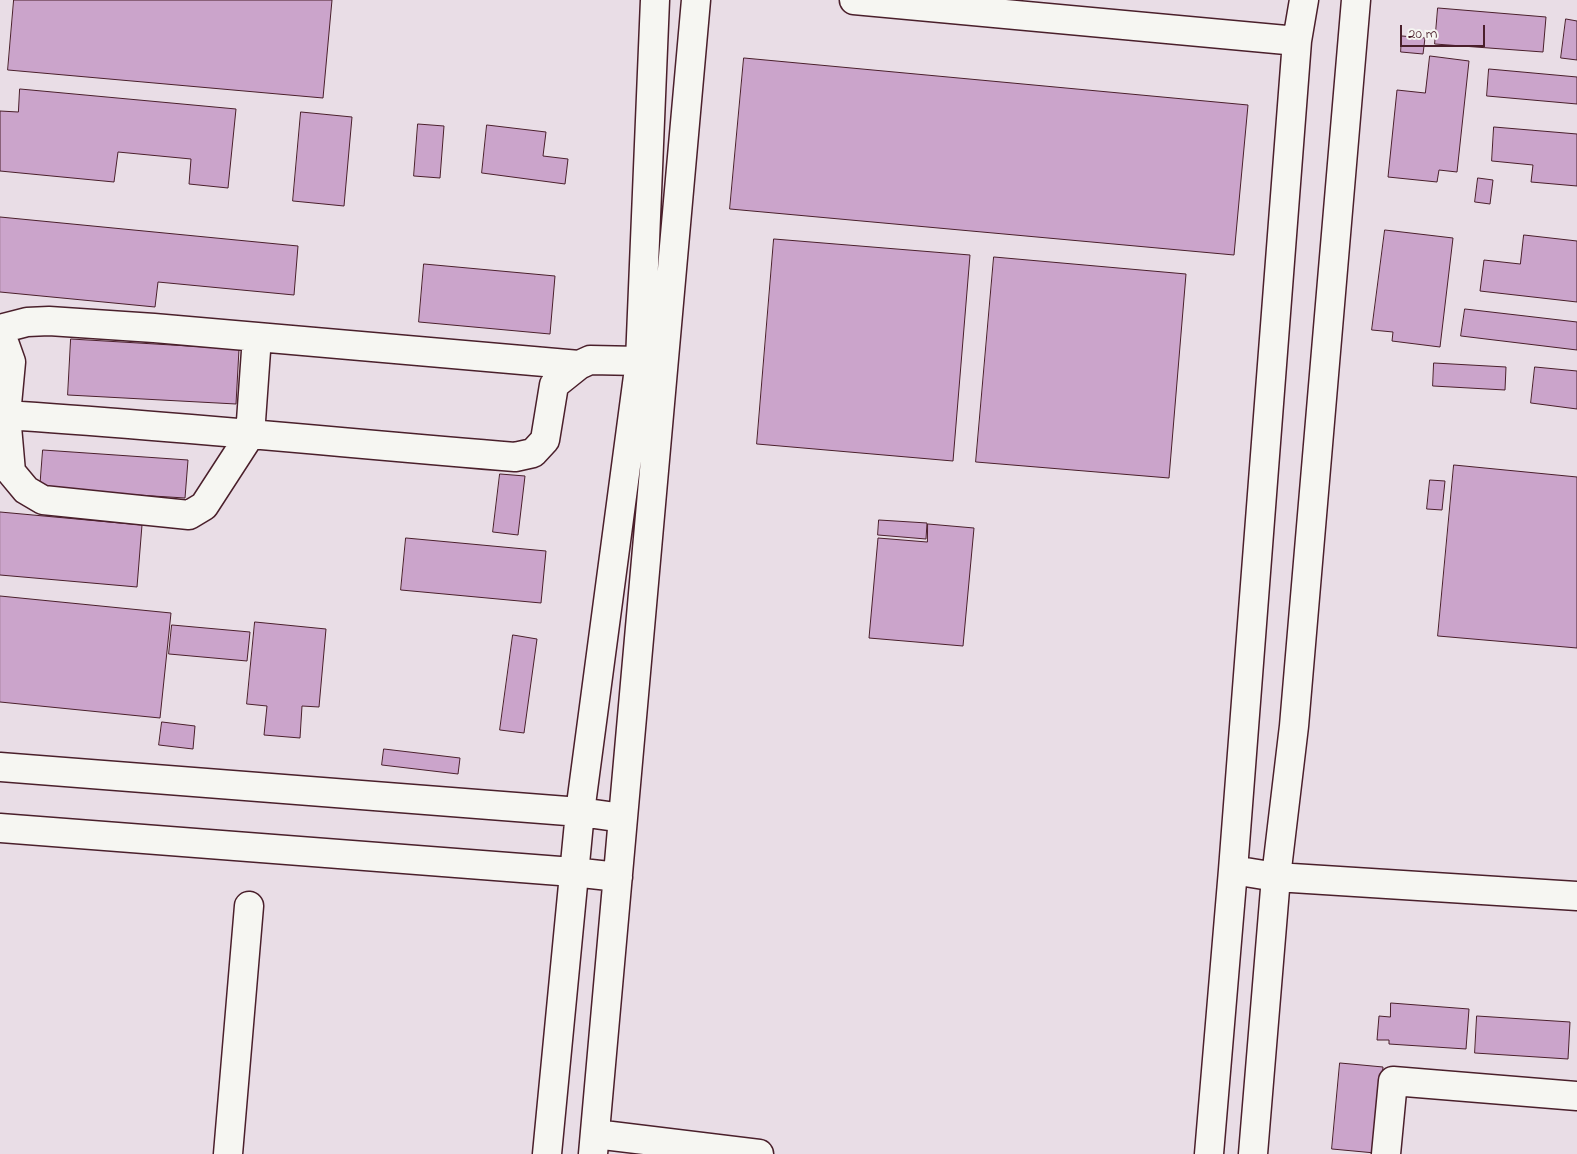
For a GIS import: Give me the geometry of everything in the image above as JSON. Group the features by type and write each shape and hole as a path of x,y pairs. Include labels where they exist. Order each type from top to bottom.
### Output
{"street":[{"path":"547,1154 580,812 640,361 656,0"},
{"path":"696,0 594,1144 759,1154"},
{"path":"854,0 1297,41"},
{"path":"1209,1154 1233,870 1297,41 1304,0"},
{"path":"1253,1154 1276,877 1294,726 1356,0"},
{"path":"0,329 27,322 49,321 257,337 579,366"},
{"path":"0,340 5,345 11,362 6,415 11,472 26,490 44,500 189,515 204,506 250,435 257,337"},
{"path":"6,415 124,423 515,457 533,453 545,440 554,385 590,360 640,361"},
{"path":"0,767 580,812 623,818"},
{"path":"0,828 573,872 618,878"},
{"path":"1233,870 1276,877 1577,896"},
{"path":"228,1154 250,906"},
{"path":"1386,1154 1393,1081 1577,1096"}],"building":[{"path":"14,0 332,0 323,98 8,70"},
{"path":"1438,8 1546,17 1543,52 1435,44"},
{"path":"1566,19 1577,21 1577,60 1561,58"},
{"path":"1402,36 1425,38 1423,54 1401,52"},
{"path":"1430,56 1469,61 1457,172 1439,170 1437,182 1388,177 1397,90 1425,93"},
{"path":"744,58 1248,105 1234,255 730,209"},
{"path":"1489,69 1577,77 1577,104 1487,96"},
{"path":"20,89 236,109 228,188 189,184 191,159 118,152 114,182 0,171 0,111 18,112"},
{"path":"301,112 352,117 344,206 293,201"},
{"path":"418,124 444,126 440,178 414,176"},
{"path":"487,125 546,132 543,156 568,159 565,184 482,173"},
{"path":"1494,127 1577,134 1577,186 1531,182 1533,165 1492,161"},
{"path":"1478,178 1493,180 1490,204 1475,202"},
{"path":"0,217 298,246 294,295 158,282 155,307 0,292"},
{"path":"1385,230 1453,238 1440,347 1392,341 1393,332 1372,330"},
{"path":"1524,235 1577,241 1577,302 1480,291 1484,260 1520,264"},
{"path":"774,239 970,255 953,461 757,444"},
{"path":"994,257 1186,274 1169,478 976,462"},
{"path":"424,264 555,276 550,334 419,322"},
{"path":"1465,309 1577,322 1577,350 1461,336"},
{"path":"71,339 239,349 236,404 68,395"},
{"path":"1434,363 1506,367 1505,390 1433,386"},
{"path":"1535,367 1577,371 1577,409 1531,403"},
{"path":"43,450 188,460 185,498 40,489"},
{"path":"1454,465 1577,477 1577,648 1438,636"},
{"path":"500,474 525,476 518,535 493,532"},
{"path":"1430,480 1445,481 1442,510 1427,509"},
{"path":"0,512 142,525 137,587 0,575"},
{"path":"879,520 927,523 926,539 878,535"},
{"path":"928,524 974,528 963,646 869,638 878,538 927,542"},
{"path":"406,538 546,551 541,603 401,590"},
{"path":"0,596 171,613 160,718 0,702"},
{"path":"255,622 326,629 319,707 302,706 300,738 264,735 267,706 247,704"},
{"path":"172,625 250,632 247,661 169,654"},
{"path":"513,635 537,639 524,733 500,730"},
{"path":"162,722 195,726 193,749 159,745"},
{"path":"384,749 460,758 458,774 382,765"},
{"path":"1391,1003 1469,1009 1466,1049 1389,1044 1389,1040 1377,1040 1379,1016 1390,1017"},
{"path":"1477,1016 1570,1022 1568,1059 1475,1053"},
{"path":"1340,1063 1383,1067 1375,1153 1332,1149"}]}
